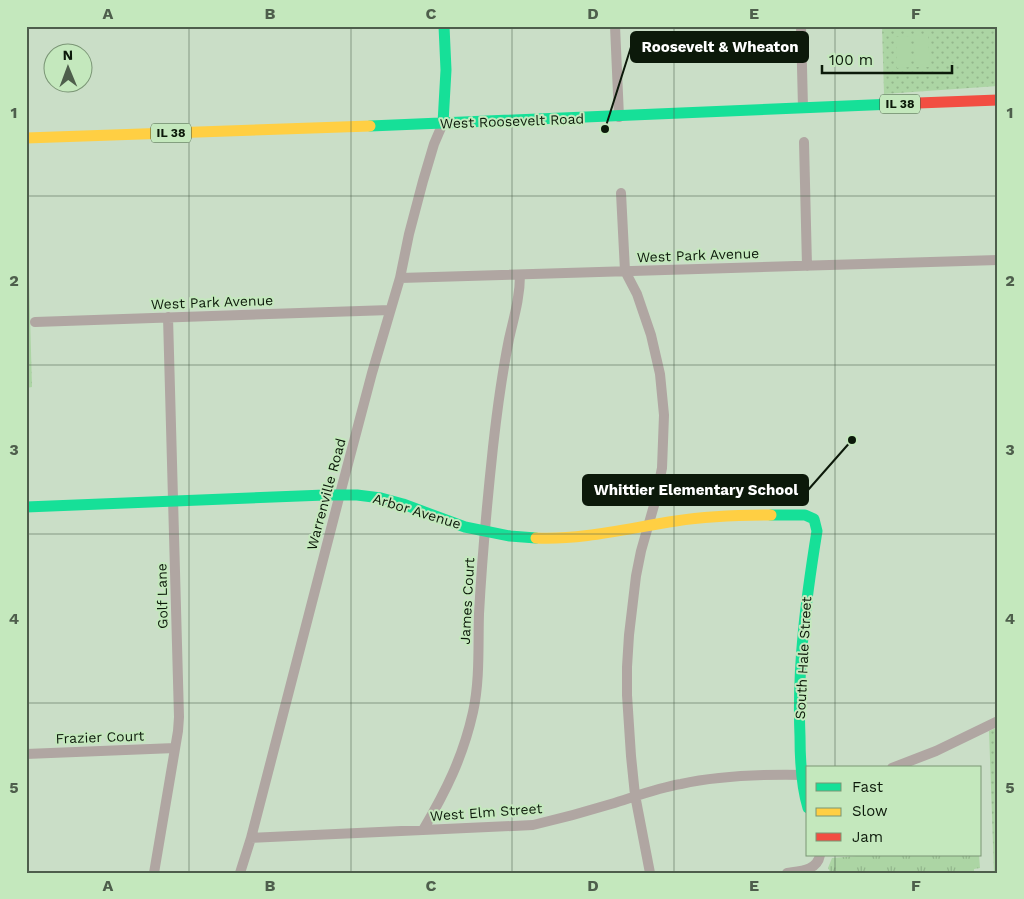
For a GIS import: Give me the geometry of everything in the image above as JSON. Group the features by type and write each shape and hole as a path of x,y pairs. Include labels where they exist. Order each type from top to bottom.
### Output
{"street":[{"path":"443,123 446,72 444,26"},
{"path":"616,26 619,117"},
{"path":"801,26 803,108"},
{"name":"West Roosevelt Road","path":"26,138 619,117 998,100"},
{"name":"Warrenville Road","path":"240,873 251,838 340,494 400,278 423,181 434,144 443,123"},
{"path":"804,142 807,266"},
{"path":"621,193 625,272 637,294 651,335 660,374 664,415 662,468 636,576 628,651 628,728 636,795 650,873"},
{"name":"West Park Avenue","path":"400,278 998,260"},
{"name":"James Court","path":"423,830 446,791 458,765 473,712 477,690 484,531 499,402 509,340 520,290 520,275"},
{"name":"West Park Avenue","path":"35,322 390,310"},
{"name":"Golf Lane","path":"154,873 179,717 168,317"},
{"name":"Arbor Avenue","path":"26,507 340,494 368,496 400,503 461,526 484,531 527,538 556,539 605,534 696,518 805,515"},
{"name":"South Hale Street","path":"805,515 814,519 817,531 801,644 799,698 804,799 806,804"},
{"path":"897,766 936,751 998,721"},
{"name":"Frazier Court","path":"26,754 174,748"},
{"name":"West Elm Street","path":"251,838 533,825 680,784 718,778 757,775 804,775"},
{"path":"786,873 811,868 816,864 820,856"}],"green space":[{"path":"882,26 998,26 998,86 884,94"},
{"path":"910,36 911,67 897,68 896,37"},
{"path":"914,36 928,36 930,67 915,67"},
{"path":"26,279 29,279 32,387 26,388"},
{"path":"998,727 998,873 994,873 989,731"},
{"path":"857,856 979,856 980,868 974,869 974,873 831,873 828,868 832,858"}],"traffic: fast":[{"path":"443,123 446,70 444,26"},
{"path":"370,126 918,103"},
{"path":"26,507 357,495 381,498 403,504 465,527 510,536 536,538"},
{"path":"771,515 805,515 814,519 817,531 809,582 801,659 799,710 801,763 806,799"}],"traffic: slow":[{"path":"26,138 370,126"},
{"path":"536,538 606,533 699,518 771,515"}],"traffic: jam":[{"path":"918,103 998,100"}],"place":[{"name":"Roosevelt & Wheaton","path":"605,129"},
{"name":"Whittier Elementary School","path":"852,440"}]}
